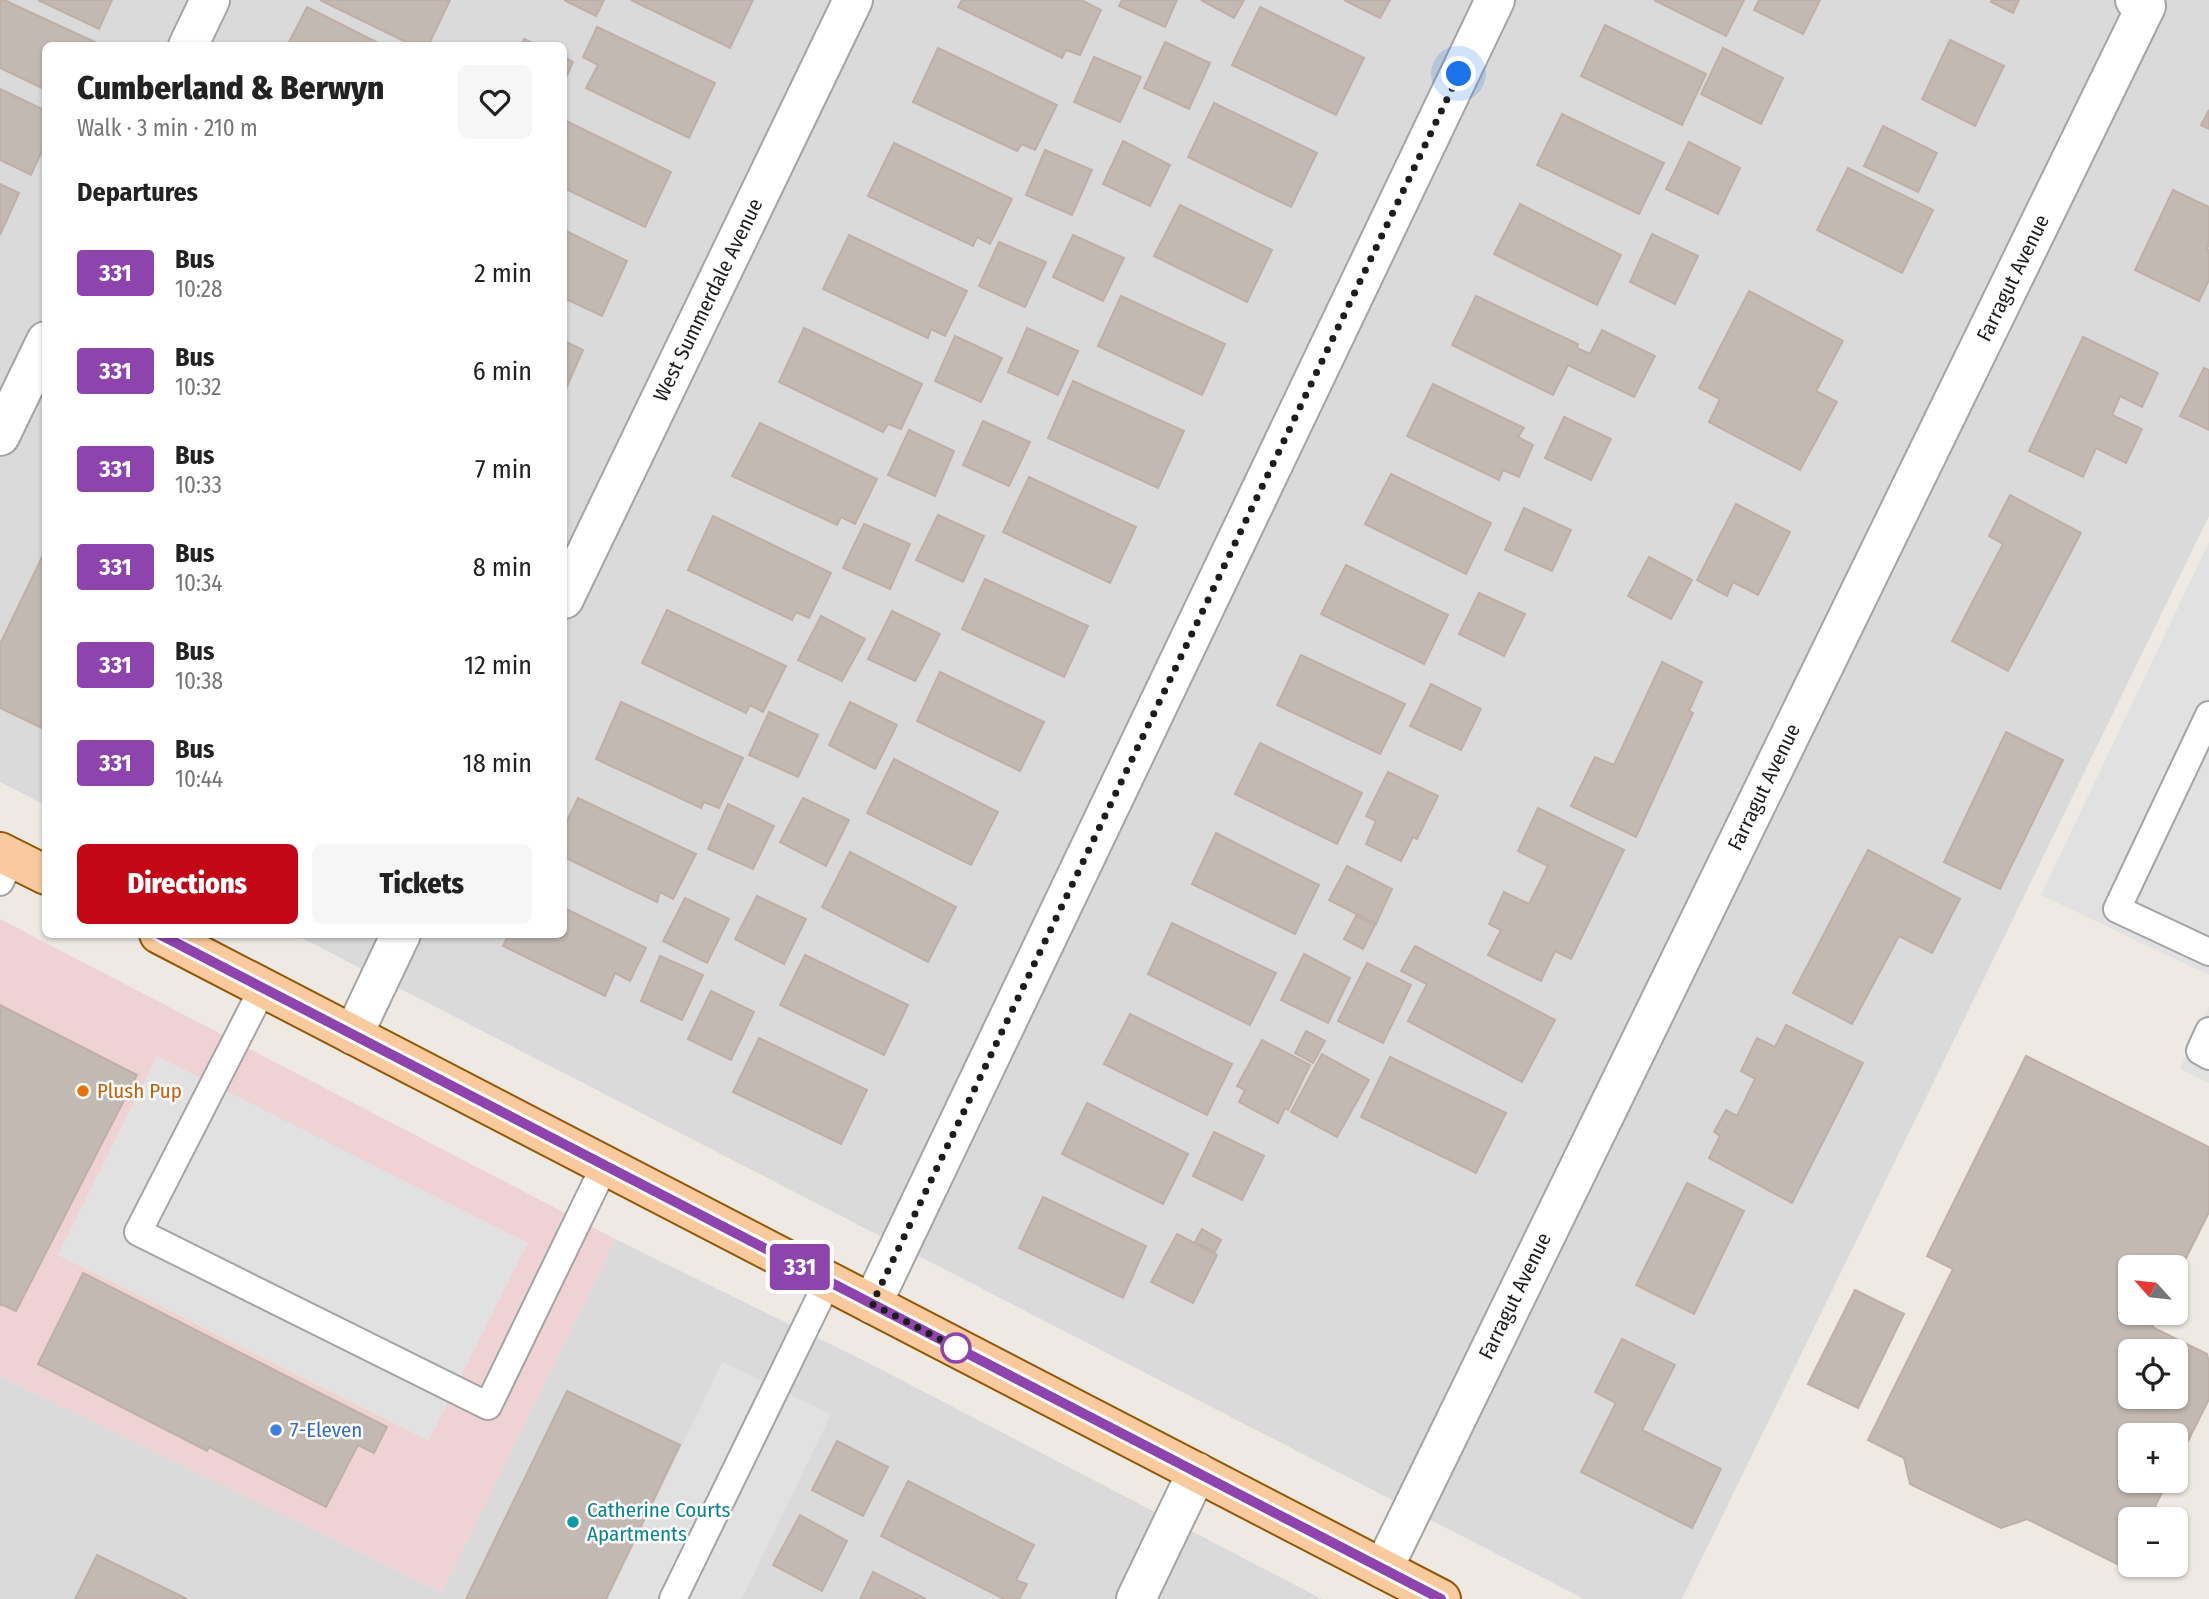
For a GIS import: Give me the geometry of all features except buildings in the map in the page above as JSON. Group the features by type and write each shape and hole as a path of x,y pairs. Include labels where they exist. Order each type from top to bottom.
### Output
{"main road":[{"path":"4,864 42,874"},
{"path":"167,938 1441,1599"}],"street":[{"path":"190,42 210,0"},
{"name":"West Summerdale Avenue","path":"567,593 853,0"},
{"path":"872,1304 1495,0"},
{"name":"Farragut Avenue","path":"1383,1569 2140,3"},
{"path":"0,436 42,349"},
{"path":"353,1035 399,938"},
{"path":"1136,1599 1197,1472"}],"lane":[{"path":"2209,715 2117,909 2209,952"},
{"path":"263,988 138,1232 488,1406 605,1165"},
{"path":"2209,1031 2200,1051 2209,1056"},
{"path":"673,1599 828,1281"}],"shaded area":[{"path":"0,0 2209,0 2209,516 1682,1599 1584,1599 302,938 567,938 567,42 42,42 42,803 0,782"},
{"path":"2209,542 2209,975 2041,895"},
{"path":"0,919 615,1239 442,1592 0,1376"},
{"path":"2209,1006 2209,1083 2180,1069"},
{"path":"157,1056 528,1243 429,1441 58,1255"},
{"name":"Catherine Courts Apartments","path":"615,1239 859,1358 1322,1599 0,1599 0,1376 442,1592"},
{"path":"722,1362 831,1414 742,1599 608,1599"}],"bus line":[{"name":"331","path":"167,938 1441,1599"}],"place":[{"name":"Plush Pup","path":"83,1091"},
{"name":"7-Eleven","path":"276,1430"},
{"name":"Catherine Courts Apartments","path":"573,1522"}],"route":[{"path":"956,1348 965,1352 872,1304 1459,74"}]}
